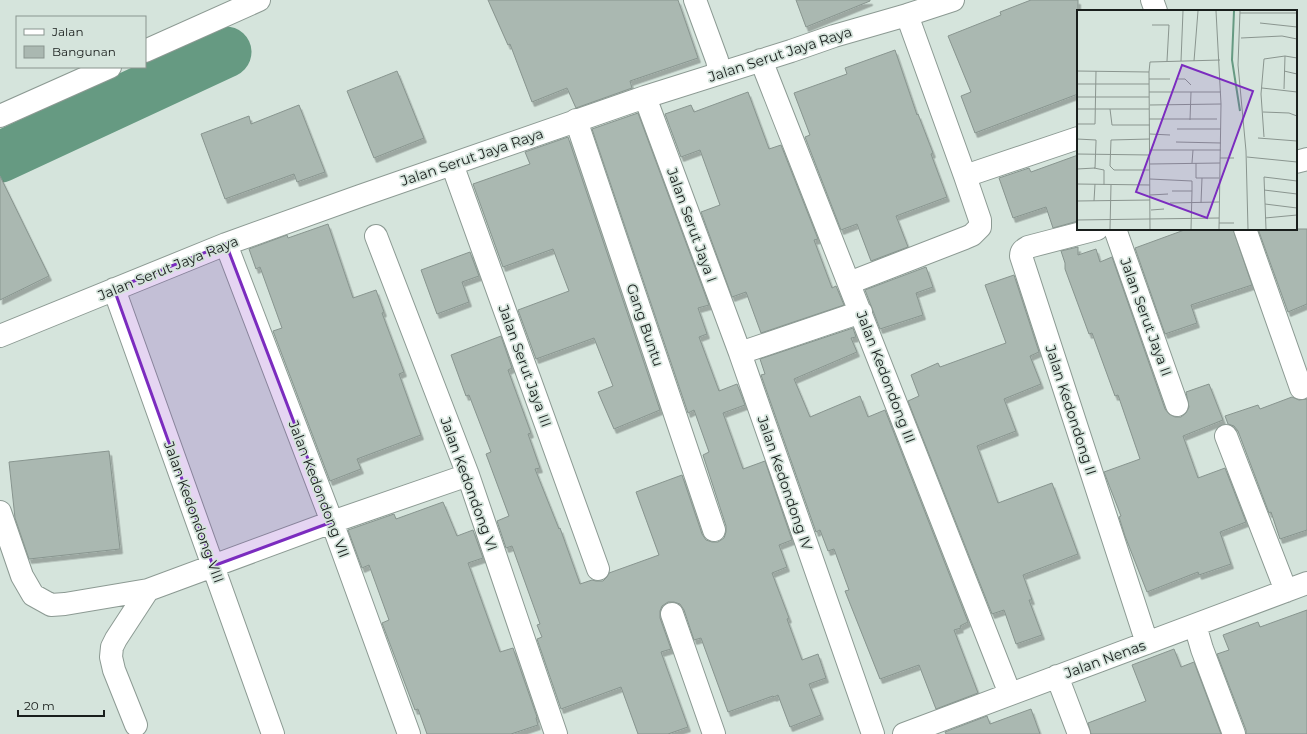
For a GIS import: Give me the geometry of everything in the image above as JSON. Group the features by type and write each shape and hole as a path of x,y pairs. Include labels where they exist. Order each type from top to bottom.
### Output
{"street":[{"path":"146,51 259,0"},
{"path":"695,0 717,60 720,73"},
{"name":"Jalan Serut Jaya Raya","path":"0,336 226,244 576,120 834,36 953,0"},
{"path":"1152,0 1156,10"},
{"path":"849,282 965,238 977,231 980,227 980,220 966,176 907,15"},
{"name":"Jalan Kedondong III","path":"761,60 1010,694"},
{"path":"0,116 108,68"},
{"name":"Jalan Serut Jaya I","path":"645,97 740,353"},
{"name":"Gang Buntu","path":"576,120 714,530"},
{"path":"966,176 1077,138"},
{"path":"1297,162 1307,159"},
{"name":"Jalan Serut Jaya III","path":"452,164 598,569"},
{"name":"Jalan Kedondong II","path":"1093,230 1028,247 1021,252 1021,256 1147,643"},
{"name":"Jalan Serut Jaya II","path":"1115,230 1177,405"},
{"path":"1245,230 1301,388"},
{"name":"Jalan Kedondong VI","path":"376,236 468,475 556,734"},
{"name":"Jalan Kedondong VII","path":"226,244 332,522 409,734"},
{"name":"Jalan Kedondong VIII","path":"114,289 273,734"},
{"path":"740,353 861,312"},
{"name":"Jalan Kedondong IV","path":"740,353 873,734"},
{"path":"1226,436 1286,591"},
{"path":"0,512 22,576 33,595 51,605 66,604 148,590 332,522 468,475"},
{"name":"Jalan Nenas","path":"904,734 928,730 1010,694 1307,583"},
{"path":"136,725 114,670 111,657 112,647 127,621 148,590"},
{"path":"672,614 714,734"},
{"path":"1195,625 1202,649 1234,734"},
{"path":"1057,676 1079,734"}],"highlighted area":[{"path":"226,244 332,522 213,566 114,289"}],"building":[{"path":"488,0 678,0 698,58 630,81 632,88 576,108 567,88 532,102 510,44 508,45"},
{"path":"796,0 870,0 870,1 806,27"},
{"path":"1031,0 1078,0 1077,94 975,133 961,96 971,92 948,36 1001,15 1000,12"},
{"path":"895,50 917,115 918,114 933,153 931,154 947,197 896,216 908,247 871,261 857,224 841,230 805,137 810,135 794,93 847,74 845,68"},
{"path":"397,71 424,138 374,158 347,91"},
{"path":"748,92 769,149 781,145 818,239 814,240 832,288 836,286 844,305 761,333 746,292 732,297 701,212 720,205 700,150 681,157 665,114 691,105 694,112"},
{"path":"299,105 325,172 297,182 294,174 225,199 201,134 249,116 251,124"},
{"path":"638,113 709,305 698,308 707,334 699,337 719,391 737,384 745,405 723,413 743,469 765,461 792,540 779,545 787,567 772,573 789,618 787,619 802,660 818,654 826,678 809,684 821,715 790,727 778,695 728,712 701,638 694,640 684,610 680,604 674,602 668,602 662,606 660,611 660,618 671,649 661,652 688,727 668,734 638,734 621,687 561,709 537,639 542,637 537,625 540,624 512,546 506,548 497,521 509,516 486,454 491,452 469,395 466,396 451,355 501,336 512,368 508,370 531,433 528,434 540,468 535,469 559,529 560,528 580,584 592,580 603,581 609,573 659,555 636,492 682,475 702,534 706,540 718,542 724,538 726,526 703,455 709,452 694,410 688,413 592,129"},
{"path":"568,137 660,410 614,429 598,392 613,386 594,338 536,359 518,310 569,291 553,249 503,267 473,184 530,164 525,152"},
{"path":"1077,155 1077,221 1053,228 1046,207 1013,218 999,178 1029,168 1031,172"},
{"path":"0,176 49,276 0,300"},
{"path":"328,224 353,298 376,290 384,312 382,313 404,372 399,374 421,435 357,459 361,469 330,481 273,331 282,328 260,267 256,269 249,249 287,235 288,238"},
{"path":"1307,229 1307,304 1288,312 1258,230"},
{"path":"1184,230 1233,230 1252,285 1191,305 1197,323 1165,334 1135,248"},
{"path":"1078,247 1078,255 1096,249 1100,262 1112,257 1165,409 1169,414 1175,417 1181,417 1186,413 1189,407 1186,392 1209,384 1223,420 1183,436 1198,478 1225,468 1246,522 1220,532 1231,564 1199,575 1198,572 1147,592 1125,536 1119,517 1121,516 1104,472 1140,459 1118,395 1115,396 1092,333 1089,334 1065,269 1065,263 1061,251"},
{"path":"470,252 479,276 462,282 469,302 437,314 421,270"},
{"path":"926,267 933,287 916,293 923,315 880,329 865,290"},
{"path":"1014,275 1039,352 1030,356 1041,384 1004,399 1016,431 977,446 998,503 1052,483 1078,554 1023,575 1032,600 1029,600 1042,635 1016,644 1004,610 992,614 908,401 919,396 911,375 938,363 940,367 1006,343 985,285"},
{"path":"853,328 856,337 851,338 857,352 794,379 810,417 860,396 868,417 885,410 968,622 960,626 961,628 954,630 978,693 936,709 919,665 880,679 845,591 849,590 834,549 828,551 820,530 816,532 761,375 765,374 760,359"},
{"path":"1292,397 1299,400 1307,399 1307,530 1280,539 1271,512 1269,513 1238,431 1234,426 1228,424 1225,416 1258,405 1260,409"},
{"path":"109,451 120,549 29,559 15,518 9,462"},
{"path":"443,502 457,536 473,530 483,558 468,563 500,652 513,648 537,717 538,725 511,734 427,734 418,709 415,710 382,623 389,620 369,565 362,568 348,530 394,514 396,519"},
{"path":"1307,610 1307,734 1246,734 1246,730 1217,654 1229,650 1223,635 1258,622 1260,627"},
{"path":"1174,649 1181,667 1194,662 1221,734 1091,734 1088,723 1146,701 1132,665"},
{"path":"1031,709 1040,734 946,734 945,732 987,716 990,724"}],"waterway":[{"path":"0,157 226,52"}]}
